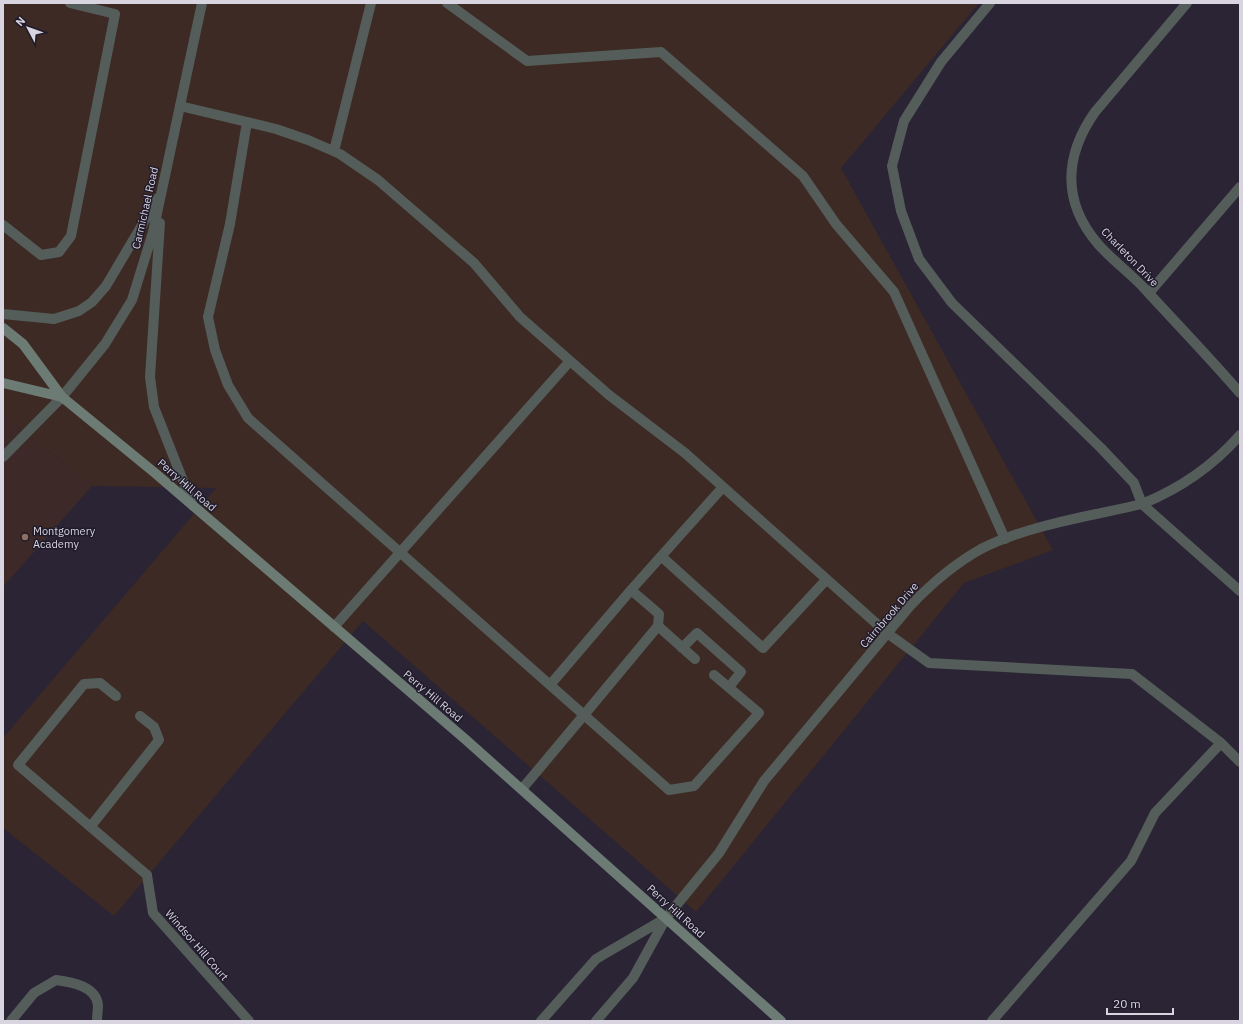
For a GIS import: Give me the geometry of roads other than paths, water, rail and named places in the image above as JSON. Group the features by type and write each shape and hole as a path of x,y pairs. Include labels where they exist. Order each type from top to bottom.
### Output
{"main road":[{"name":"Perry Hill Road","path":"3,328 23,344 62,397 193,506 522,789 781,1021"},
{"name":"Perry Hill Road","path":"3,383 62,397"}],"street":[{"path":"3,225 41,256 59,252 71,236 115,14 70,3"},
{"name":"Carmichael Road","path":"3,457 62,397 105,344 132,300 153,232 202,3"},
{"path":"334,151 371,3"},
{"path":"447,3 527,61 661,52 803,176 836,224 894,292 1005,539"},
{"path":"990,3 941,62 904,121 892,166 901,211 919,260 952,302 1101,448 1134,483 1142,504 1240,591"},
{"name":"Charleton Drive","path":"1187,3 1095,112 1083,129 1073,153 1070,178 1074,204 1083,224 1099,245 1149,293 1240,393"},
{"path":"180,106 247,122 308,140 334,151 378,180 474,263 520,317 609,396 685,453 887,633 929,663 1132,674 1221,743 1240,762"},
{"path":"247,122 230,224 208,317 215,350 228,385 246,415 669,790 694,786 758,713 714,675"},
{"path":"1149,293 1240,187"},
{"path":"3,314 54,319 79,311 92,302 106,286 162,191"},
{"path":"162,191 150,377 154,407 193,506"},
{"path":"334,627 570,361"},
{"name":"Cairnbrook Drive","path":"666,918 719,853 764,781 887,633 929,586 962,561 982,549 1019,533 1142,504 1161,496 1194,477 1218,458 1240,435"},
{"path":"550,685 723,487"},
{"path":"662,557 763,648 826,580"},
{"path":"522,789 658,626 659,614 632,590"},
{"path":"658,626 695,658"},
{"path":"682,648 697,633 741,672 729,688"},
{"path":"116,696 100,683 84,684 18,765 91,826 159,740 154,727 140,716"},
{"path":"992,1021 1131,861 1155,813 1221,743"},
{"name":"Windsor Hill Court","path":"91,826 147,875 153,914 249,1021"},
{"path":"541,1021 596,959 666,918"},
{"path":"596,1021 633,978 666,918"},
{"path":"11,1021 34,993 56,980 71,982 91,991 98,1003 97,1021"}],"place":[{"name":"Montgomery Academy","path":"25,537"}]}
